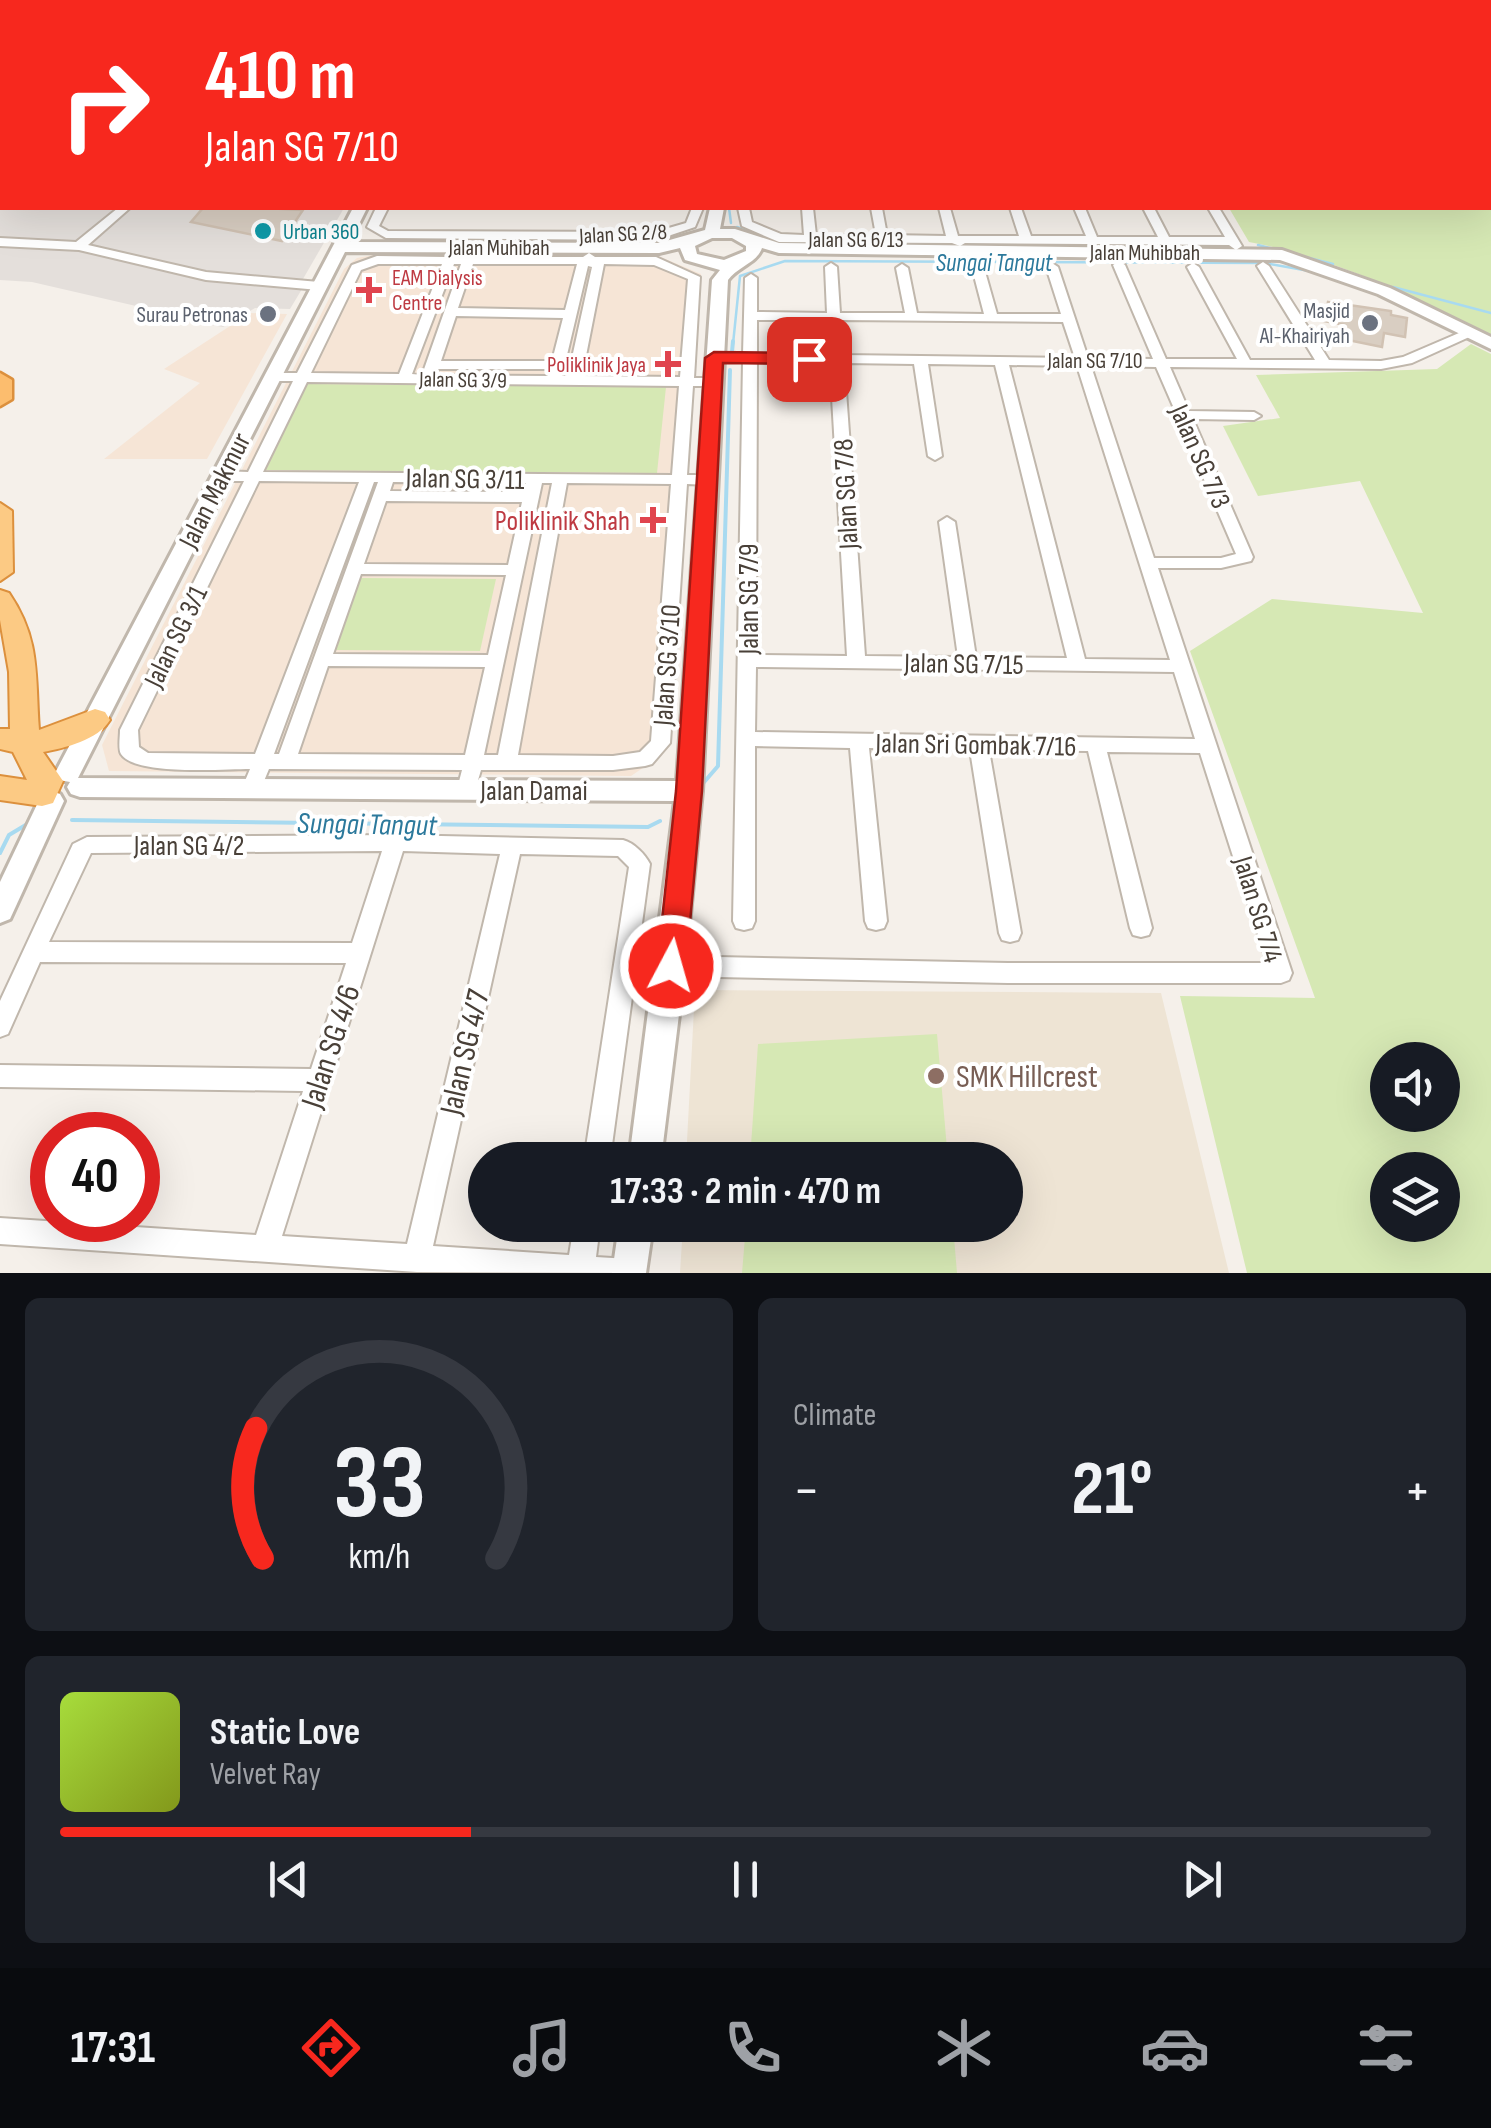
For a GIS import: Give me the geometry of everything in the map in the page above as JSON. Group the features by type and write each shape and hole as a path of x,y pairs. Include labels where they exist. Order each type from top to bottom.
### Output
{"highway":[{"path":"0,380 0,399"},
{"path":"0,511 0,572"},
{"path":"0,599 11,611 15,638 3,710 4,738 14,764 26,775 58,787"},
{"path":"4,738 34,743 57,740 95,720"},
{"path":"0,788 58,787"}],"street":[{"path":"79,246 122,210"},
{"name":"Jalan Makmur","path":"0,911 58,787 359,210"},
{"name":"Jalan SG 2/8","path":"381,210 373,228 386,234 656,236 694,222 697,210"},
{"path":"688,247 710,233 717,210"},
{"path":"726,210 728,226 746,243"},
{"path":"744,210 746,224 779,243"},
{"path":"808,210 810,238"},
{"path":"878,210 882,239"},
{"path":"946,210 956,247"},
{"path":"1017,210 1026,240"},
{"path":"1081,210 1093,240"},
{"path":"1150,210 1164,240"},
{"path":"1215,210 1236,247"},
{"path":"710,233 746,243"},
{"name":"Jalan SG 6/13","path":"779,243 810,238 882,239 956,247 1026,240 1164,240 1236,247"},
{"path":"0,242 79,246 206,276 319,286"},
{"path":"647,1142 671,966 689,791 720,269 746,243"},
{"name":"Jalan Muhibbah","path":"746,243 1236,247 1312,264 1399,298 1491,344"},
{"name":"Jalan Muhibah","path":"339,247 452,254 590,254 688,247 720,269"},
{"path":"404,378 452,254"},
{"name":"Jalan SG 3/1","path":"262,761 146,760 132,754 127,744 129,730 356,268 364,263 452,254"},
{"path":"431,372 470,254"},
{"path":"556,372 582,266 590,254 598,266 574,380"},
{"name":"Jalan SG 3/10","path":"507,760 636,762 654,752 660,743 694,277 656,261 590,254"},
{"name":"Jalan SG 7/3","path":"1119,266 1245,557 1221,564 1150,563"},
{"path":"1193,266 1245,362"},
{"path":"1263,266 1324,364"},
{"name":"Jalan SG 7/8","path":"831,267 856,662"},
{"name":"Jalan SG 7/4","path":"671,966 1008,973 1281,972 1052,267"},
{"path":"902,268 912,318"},
{"path":"978,268 992,318"},
{"name":"Jalan SG 7/9","path":"744,921 751,278"},
{"path":"451,312 570,314"},
{"path":"751,316 1068,318"},
{"name":"Jalan SG 7/10","path":"714,358 1381,364 1407,360 1470,334"},
{"path":"920,359 935,456"},
{"path":"1001,360 1078,664"},
{"name":"Jalan SG 3/9","path":"272,377 404,378 431,372 556,372 574,380 713,382"},
{"path":"1181,415 1254,416"},
{"name":"Jalan SG 3/11","path":"221,476 377,477 533,488 560,479 708,480"},
{"path":"286,760 380,496 377,477"},
{"path":"252,788 324,596 377,477"},
{"path":"262,761 507,760 560,479"},
{"path":"380,496 533,488 467,790"},
{"path":"948,522 968,664"},
{"path":"354,569 515,570"},
{"path":"324,596 344,596"},
{"path":"510,596 538,596"},
{"path":"322,660 495,662"},
{"name":"Jalan SG 7/15","path":"748,660 1180,666"},
{"name":"Jalan Sri Gombak 7/16","path":"746,739 980,746 1206,746"},
{"path":"858,742 876,921"},
{"path":"980,746 1010,933"},
{"path":"1096,746 1141,928"},
{"name":"Jalan Damai","path":"58,787 689,791"},
{"name":"Jalan SG 4/6","path":"265,1248 395,844"},
{"name":"Jalan SG 4/2","path":"0,1026 80,850 87,846 512,845 630,851 640,864 600,1142"},
{"name":"Jalan SG 4/7","path":"417,1258 512,845"},
{"path":"36,952 360,954"},
{"path":"0,1076 319,1080"},
{"path":"0,1231 629,1273 634,1242"},
{"path":"581,1271 585,1242"}],"shaded area":[{"path":"0,210 113,210 69,249 202,280 302,289 290,309 255,308 223,327 141,313 136,306 32,282 0,280"},
{"path":"128,210 343,210 303,279 214,273 87,244"},
{"path":"656,255 701,274 662,755 631,776 109,771 102,745 344,269 357,258"},
{"path":"250,313 287,314 207,459 104,459 200,383 164,369"},
{"name":"SMK Hillcrest","path":"695,990 1161,993 1229,1273 680,1273 682,1242 1023,1242 1023,1142 687,1142"}],"green space":[{"path":"1230,210 1491,210 1491,336 1343,268 1249,242"},
{"path":"1471,344 1491,354 1491,1273 1247,1273 1180,996 1315,998 1190,651 1272,599 1423,613 1360,481 1258,496 1223,426 1280,418 1256,375 1437,369"},
{"path":"307,384 666,387 657,473 266,470"},
{"path":"360,578 496,579 480,651 336,650"},
{"path":"937,1034 946,1142 751,1142 758,1044"},
{"path":"745,1242 954,1242 957,1273 742,1273"}],"building":[{"name":"Urban 360","path":"201,210 303,210 282,241 191,222"},
{"name":"Masjid Al-Khairiyah","path":"1328,302 1391,311 1391,315 1407,318 1405,337 1384,333 1382,347 1343,339 1345,325 1324,321"}],"waterway":[{"path":"729,210 731,223"},
{"path":"737,227 781,242"},
{"path":"805,242 946,245"},
{"path":"978,245 1135,244"},
{"path":"1258,245 1333,264"},
{"name":"Sungai Tangut","path":"733,344 740,276 785,261 1264,263 1315,272"},
{"name":"Sungai Tangut","path":"1393,287 1491,313"},
{"name":"Sungai Tangut","path":"732,352 733,341"},
{"name":"Sungai Tangut","path":"699,788 718,766 730,370"},
{"name":"Sungai Tangut","path":"72,820 648,827 660,821"},
{"name":"Sungai Tangut","path":"0,853 9,835 29,823"}],"place":[{"name":"Urban 360","path":"263,231"},
{"name":"EAM Dialysis Centre","path":"369,290"},
{"name":"Surau Petronas","path":"268,314"},
{"name":"Masjid Al-Khairiyah","path":"1370,323"},
{"name":"Poliklinik Jaya","path":"668,364"},
{"name":"Poliklinik Shah","path":"653,520"},
{"name":"SMK Hillcrest","path":"936,1076"}],"route":[{"path":"671,966 689,791 714,358 809,359"}]}
